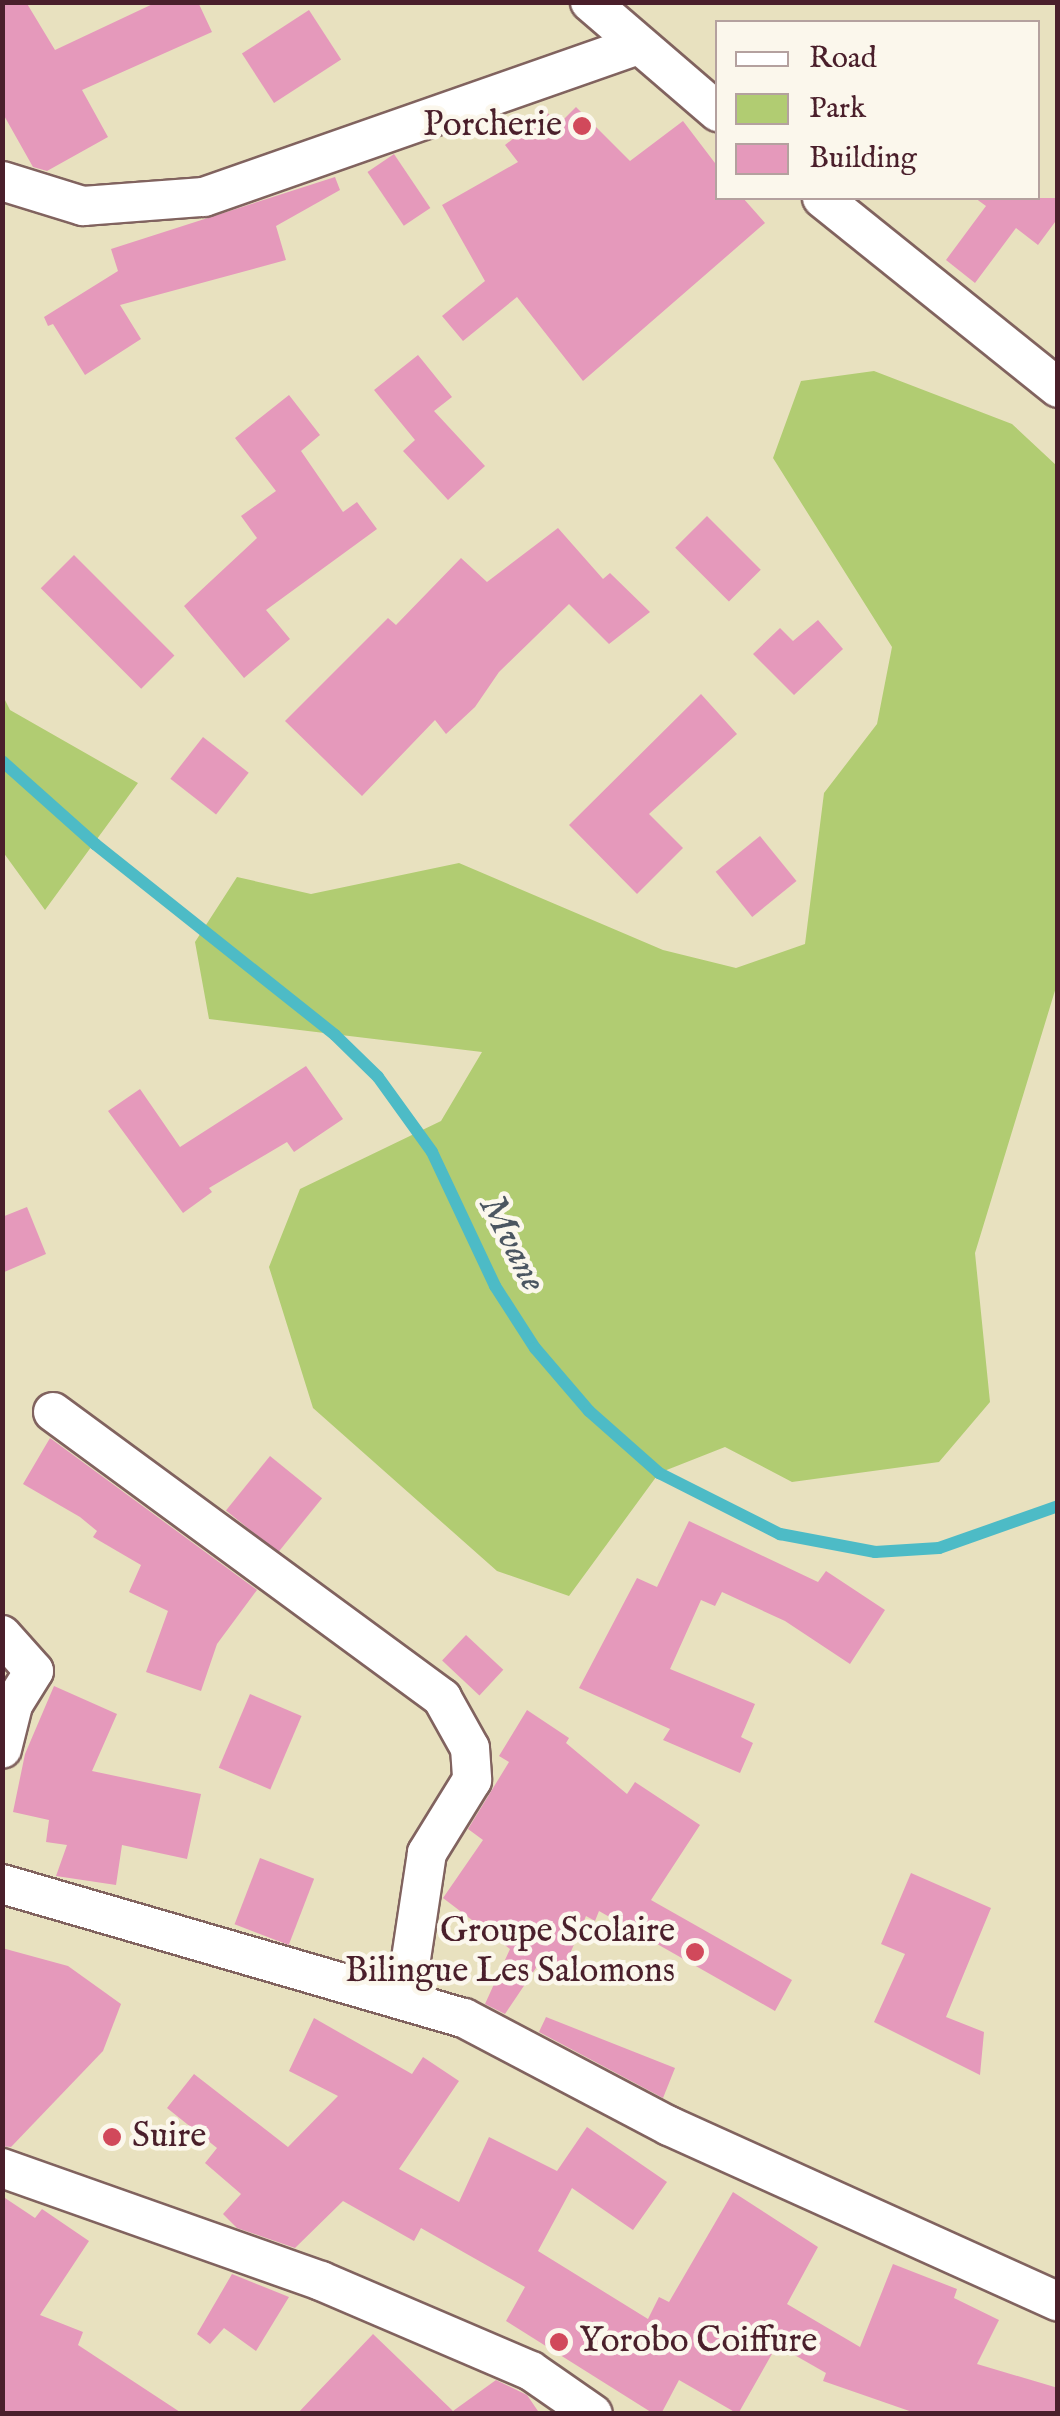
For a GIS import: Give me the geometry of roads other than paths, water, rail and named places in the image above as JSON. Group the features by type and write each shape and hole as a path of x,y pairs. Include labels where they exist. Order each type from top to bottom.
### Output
{"street":[{"path":"590,2 715,110"},
{"path":"2,180 83,206 204,197 637,45"},
{"path":"824,200 1058,388"},
{"path":"53,1412 442,1698 470,1748 472,1780 428,1853 405,1998"},
{"path":"2,1635 34,1671 13,1705 2,1748"},
{"path":"2,1884 464,2018 669,2126 1058,2302"},
{"path":"2,2168 338,2289 531,2371 593,2414"}],"waterway":[{"name":"Mvane","path":"2,761 95,844 335,1035 378,1077 432,1152 495,1286 535,1348 589,1411 659,1473 780,1534 875,1552 939,1548 1058,1506"}],"place":[{"name":"Porcherie","path":"582,126"},
{"name":"Groupe Scolaire Bilingue Les Salomons","path":"695,1952"},
{"name":"Suire","path":"112,2137"},
{"name":"Yorobo Coiffure","path":"559,2342"}]}
